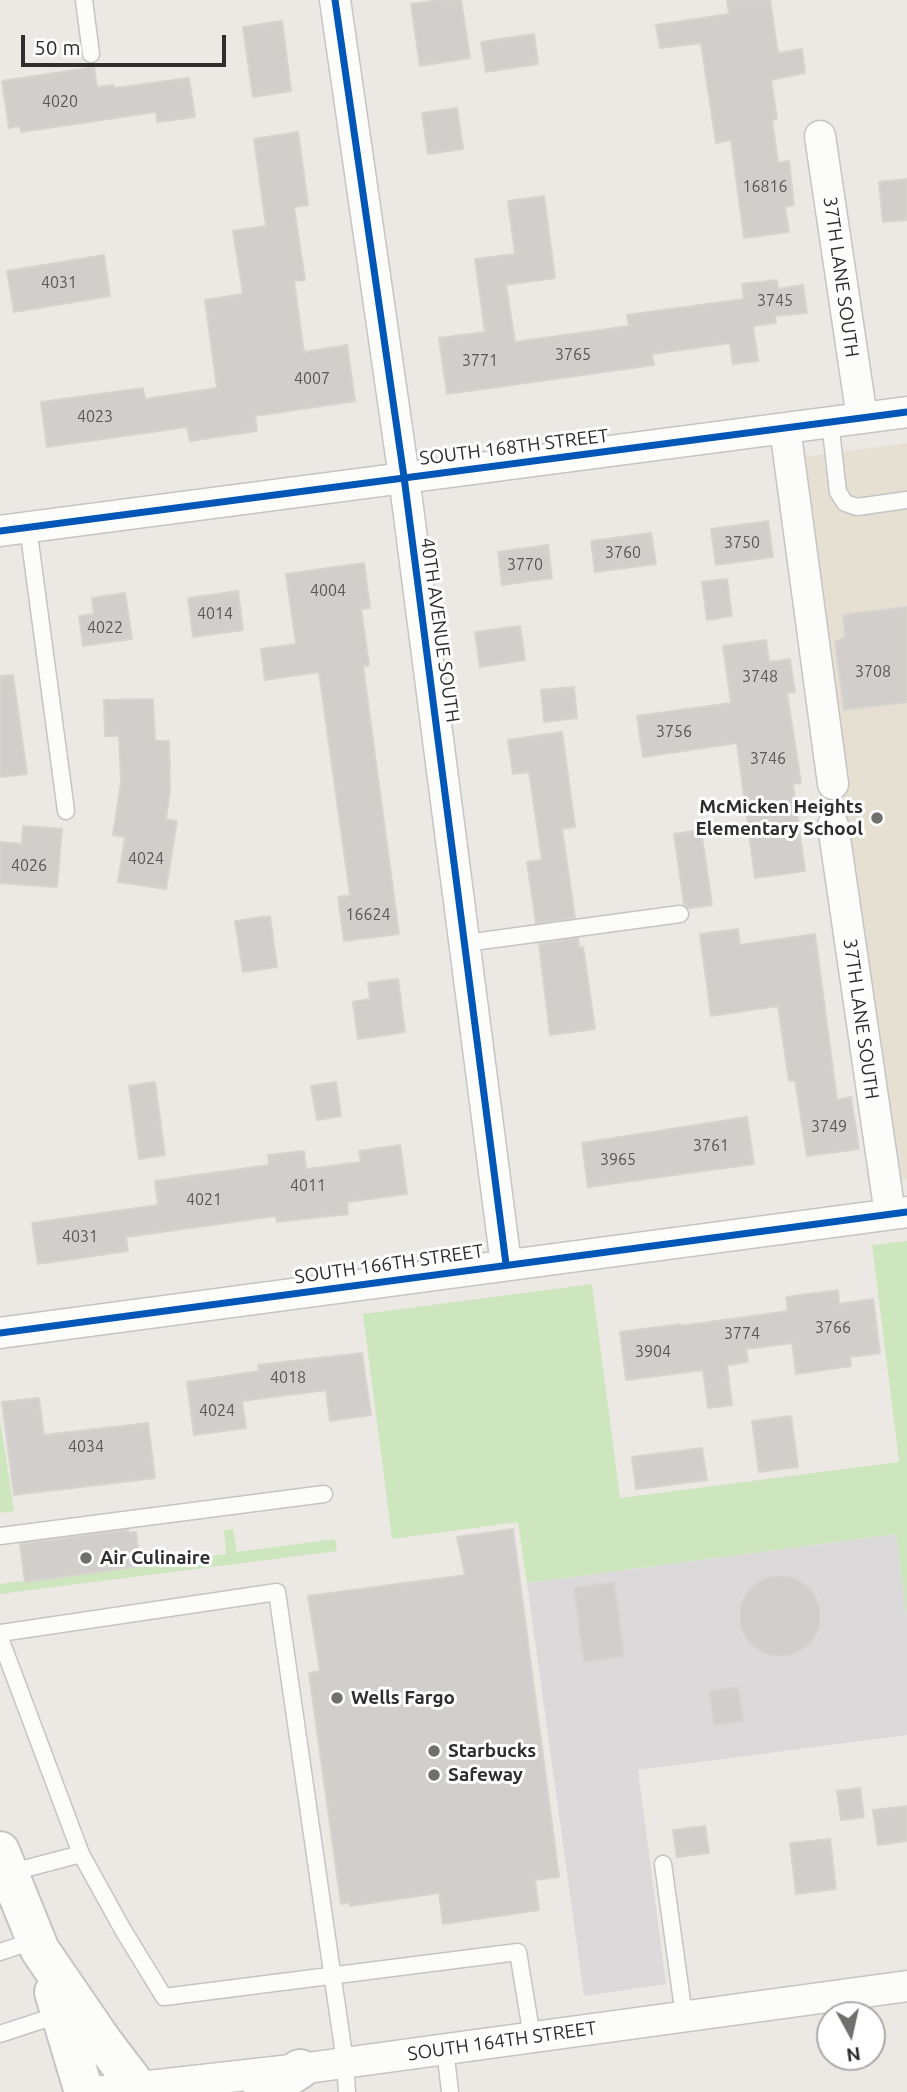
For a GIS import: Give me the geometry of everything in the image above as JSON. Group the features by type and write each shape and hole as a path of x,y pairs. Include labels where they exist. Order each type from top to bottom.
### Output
{"main road":[{"path":"5,1862 38,1945 70,2011 139,2090"},
{"path":"70,2011 84,2092"},
{"path":"263,2092 301,2080"}],"street":[{"name":"40TH AVENUE SOUTH","path":"335,0 404,477 506,1264"},
{"name":"37TH LANE SOUTH","path":"820,136 862,418"},
{"name":"SOUTH 168TH STREET","path":"14,529 907,412"},
{"path":"785,428 833,784"},
{"name":"37TH LANE SOUTH","path":"833,825 898,1213"},
{"name":"SOUTH 166TH STREET","path":"0,1333 898,1213"},
{"name":"SOUTH 164TH STREET","path":"96,2092 301,2080 345,2062 907,1986"}],"lane":[{"path":"84,0 91,54"},
{"path":"830,422 838,492 845,503 857,507 907,500"},
{"path":"14,529 66,811"},
{"path":"466,943 680,914"},
{"path":"0,1535 324,1494"},
{"path":"346,2092 345,2062 331,1975 277,1592 0,1635 80,1854 164,1997 331,1975 518,1951 531,2037"},
{"path":"5,1862 80,1854"},
{"path":"663,1864 684,2016"},
{"path":"0,1952 38,1945"},
{"path":"0,2034 70,2011"},
{"path":"445,2049 450,2092"}],"shaded area":[{"name":"McMicken Heights Elementary School","path":"907,443 907,1179 896,1180 796,458"},
{"path":"896,1534 907,1617 907,1735 638,1770 666,1984 584,1996 527,1583"}],"green space":[{"path":"907,1241 907,1617 896,1534 527,1583 518,1522 392,1539 363,1314 592,1284 620,1498 899,1462 872,1245"},
{"path":"0,1419 14,1511 0,1513"},
{"path":"233,1529 237,1552 335,1539 337,1551 0,1594 0,1584 226,1554 224,1530"}],"building":[{"path":"461,0 470,58 420,66 411,4"},
{"path":"727,0 770,0 778,53 802,49 805,73 771,80 777,119 772,120 778,163 789,161 794,205 785,207 789,232 744,238 731,140 716,143 701,43 660,48 656,25 729,14"},
{"path":"282,21 291,91 253,97 243,27"},
{"path":"534,34 538,64 486,72 481,42"},
{"path":"94,67 97,87 113,85 114,88 189,78 195,117 157,122 156,112 21,132 20,126 9,128 2,81"},
{"path":"457,108 463,149 428,154 422,113"},
{"path":"298,132 308,205 294,207 305,280 294,281 304,352 347,345 355,401 255,416 257,431 190,441 187,427 47,447 41,402 143,388 145,399 217,388 205,300 243,294 233,231 266,226 254,139"},
{"path":"907,179 907,220 883,222 879,182"},
{"path":"544,196 555,278 506,285 515,342 629,326 627,315 744,299 742,284 777,280 778,289 803,285 807,313 775,316 776,323 753,326 758,361 733,364 730,343 652,354 654,365 447,394 439,338 485,332 475,259 515,254 508,201"},
{"path":"104,255 110,296 14,312 7,271"},
{"path":"768,521 773,557 716,565 711,529"},
{"path":"651,533 656,564 595,572 591,541"},
{"path":"548,545 552,578 502,585 498,552"},
{"path":"364,563 370,608 361,609 369,665 363,666 399,934 344,941 338,897 350,895 319,672 265,680 261,649 296,644 286,574"},
{"path":"727,579 732,616 707,620 702,582"},
{"path":"238,591 243,630 193,637 188,598"},
{"path":"125,593 132,639 83,646 79,616 94,614 92,598"},
{"path":"907,607 907,702 844,710 835,642 845,637 843,615"},
{"path":"520,626 525,660 480,667 475,632"},
{"path":"766,640 769,662 790,659 795,692 787,693 801,783 793,784 805,871 755,878 737,743 643,757 637,716 731,703 723,646"},
{"path":"13,675 27,774 0,777 0,676"},
{"path":"574,687 577,718 544,722 541,690"},
{"path":"153,699 155,741 169,741 170,791 166,819 177,821 166,889 118,882 125,837 113,835 121,782 119,736 105,736 104,700"},
{"path":"562,732 575,827 562,829 575,918 536,923 527,862 542,860 529,772 513,774 508,740"},
{"path":"23,826 62,829 57,887 0,883 0,842 22,844"},
{"path":"701,830 712,905 689,908 684,904 674,834"},
{"path":"270,916 277,967 243,972 235,921"},
{"path":"738,929 740,945 815,934 837,1100 851,1097 859,1149 807,1156 795,1080 789,1081 778,1006 711,1016 700,934"},
{"path":"578,938 579,947 583,947 595,1029 550,1035 539,944"},
{"path":"398,979 405,1032 358,1039 353,1002 370,999 368,983"},
{"path":"155,1082 165,1155 139,1159 129,1086"},
{"path":"336,1082 341,1116 317,1120 311,1086"},
{"path":"747,1117 754,1164 588,1187 582,1143"},
{"path":"400,1145 407,1194 347,1202 348,1214 277,1222 276,1216 126,1237 128,1251 38,1264 32,1223 158,1205 155,1181 269,1165 268,1155 304,1151 306,1169 361,1162 359,1151"},
{"path":"838,1290 839,1304 873,1299 880,1353 850,1357 851,1366 796,1374 792,1343 746,1349 748,1362 727,1365 732,1405 708,1408 703,1370 626,1380 620,1332 788,1311 786,1297"},
{"path":"362,1353 371,1415 330,1421 326,1390 242,1401 246,1428 194,1435 187,1382 259,1371 258,1365"},
{"path":"39,1398 44,1435 148,1423 155,1478 14,1495 2,1402"},
{"path":"791,1416 798,1467 759,1472 752,1421"},
{"path":"702,1448 707,1480 636,1489 632,1457"},
{"name":"Safeway","path":"513,1529 559,1877 535,1880 539,1910 443,1924 439,1893 350,1906 349,1902 341,1904 309,1673 320,1671 308,1596 465,1575 457,1537"},
{"name":"Air Culinaire","path":"128,1530 128,1533 136,1532 140,1566 25,1582 20,1544"},
{"path":"780,1576 795,1579 808,1588 817,1601 820,1616 817,1631 808,1644 795,1653 780,1656 765,1653 752,1644 743,1631 740,1616 743,1601 752,1588 765,1579"},
{"path":"614,1582 624,1656 584,1662 574,1588"},
{"path":"738,1687 743,1721 714,1725 709,1691"},
{"path":"860,1788 864,1817 841,1820 837,1791"},
{"path":"907,1806 907,1841 878,1845 873,1810"},
{"path":"705,1826 709,1853 677,1857 673,1830"},
{"path":"830,1839 836,1889 796,1894 790,1843"}],"cycle path":[{"path":"335,0 404,477 506,1264"},
{"path":"0,531 907,412"},
{"path":"0,1333 907,1212"}],"place":[{"name":"McMicken Heights Elementary School","path":"877,818"},
{"name":"Air Culinaire","path":"86,1558"},
{"name":"Wells Fargo","path":"337,1698"},
{"name":"Starbucks","path":"434,1751"},
{"name":"Safeway","path":"434,1775"}]}
